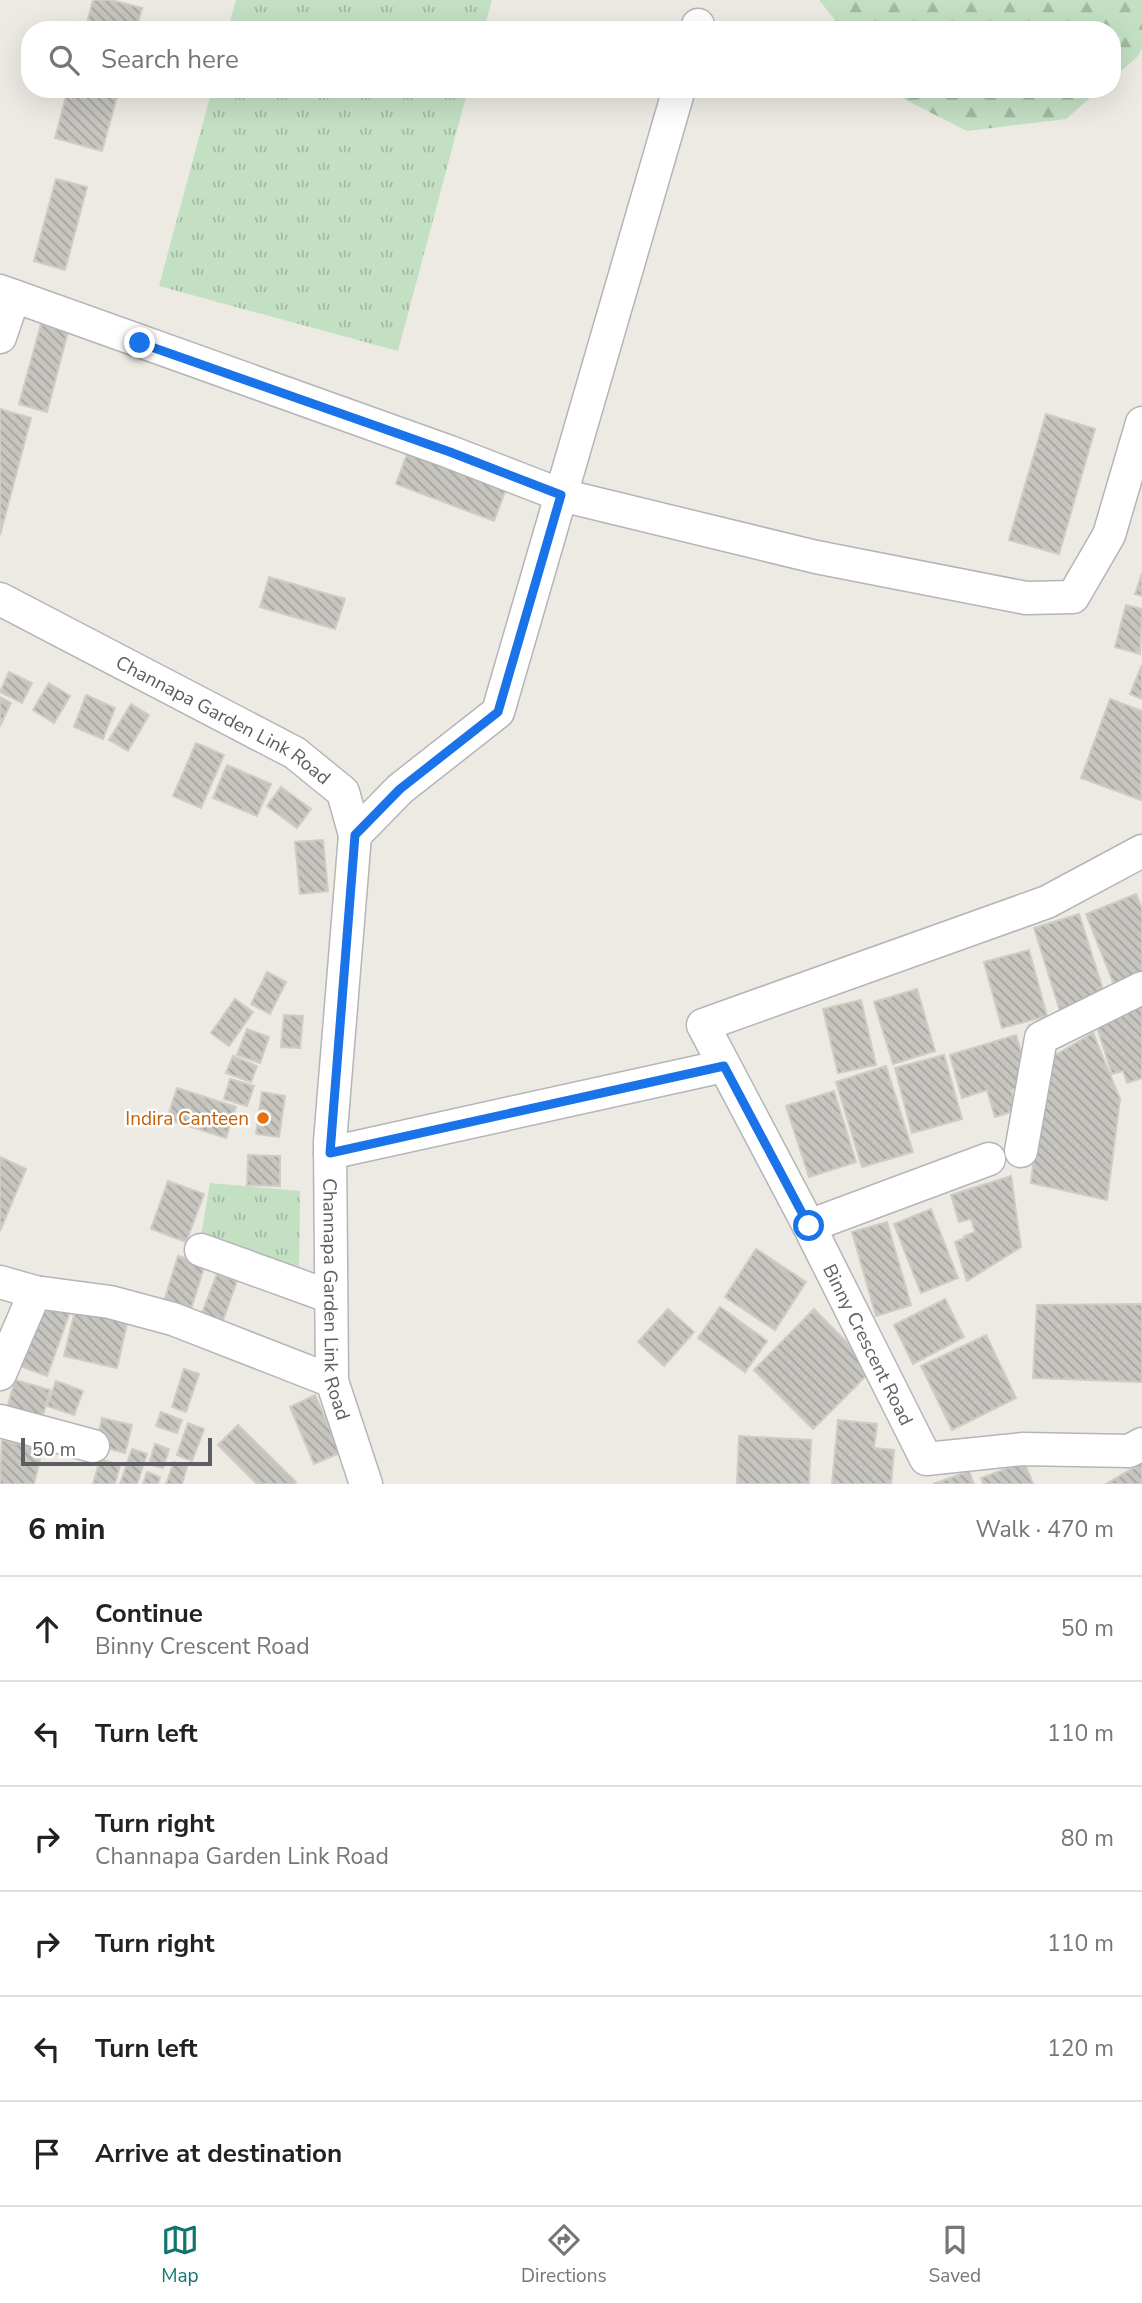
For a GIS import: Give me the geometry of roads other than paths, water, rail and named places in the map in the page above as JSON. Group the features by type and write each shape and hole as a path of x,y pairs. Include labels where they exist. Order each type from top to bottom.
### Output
{"street":[{"path":"355,835 400,789 498,712 676,98"},
{"path":"0,337 7,293 450,452 561,495 829,559 1026,598 1073,597 1109,535 1142,423"},
{"name":"Channapa Garden Link Road","path":"0,599 295,753 343,792 355,835 330,1153 332,1381 366,1484"},
{"name":"Binny Crescent Road","path":"1142,851 1048,902 703,1025 809,1226 926,1460 1023,1449 1129,1451 1142,1444"},
{"path":"1021,1151 1041,1038 1142,988"},
{"path":"330,1153 724,1066"},
{"path":"809,1226 989,1158"},
{"path":"201,1250 331,1297"},
{"path":"0,1282 35,1292 110,1302 173,1319 332,1381"},
{"path":"0,1374 35,1292"},
{"path":"0,1421 93,1446"}],"place":[{"name":"Indira Canteen","path":"263,1118"}]}
